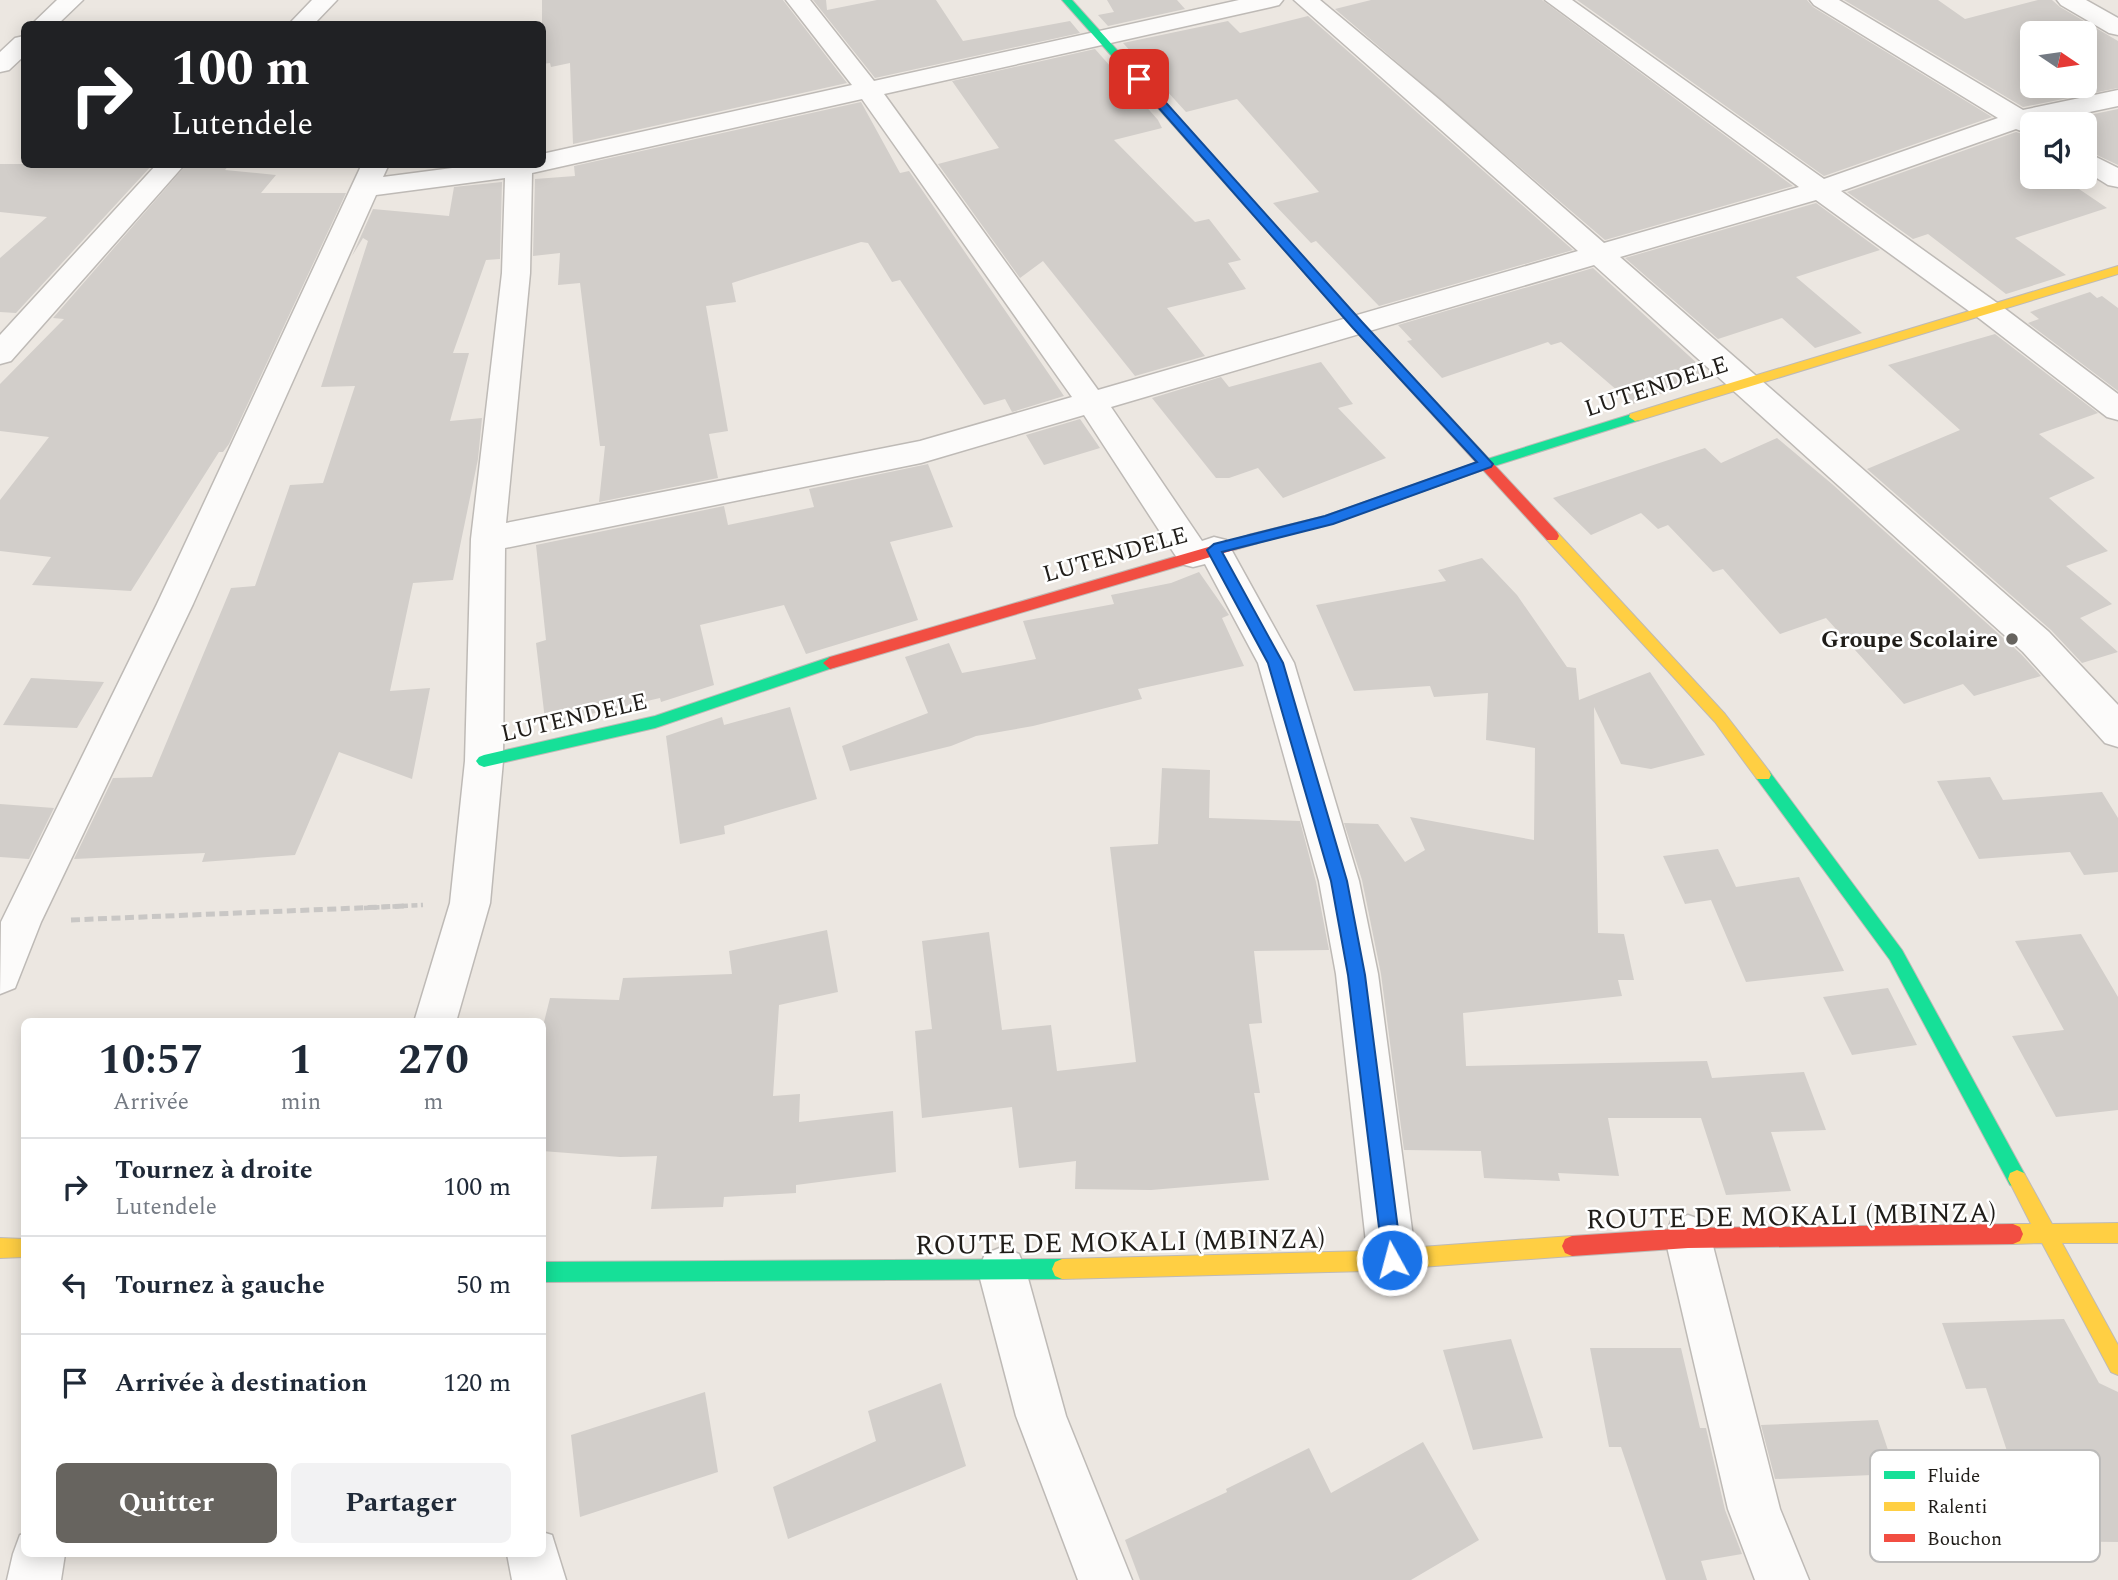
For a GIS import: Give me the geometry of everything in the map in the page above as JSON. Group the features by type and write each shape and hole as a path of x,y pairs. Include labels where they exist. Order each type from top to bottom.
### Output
{"street":[{"path":"47,21 71,0"},
{"path":"304,21 325,0"},
{"path":"798,0 867,88 1091,402 1203,552 1276,663 1339,881 1357,975 1392,1260"},
{"path":"1067,0 1358,325 1720,718 1896,955 2118,1365"},
{"path":"546,162 1271,0"},
{"path":"1306,0 1432,106 2036,642 2118,732"},
{"path":"1557,0 1990,312 2118,410"},
{"path":"1822,0 2020,119"},
{"path":"2069,0 2118,28"},
{"path":"7,62 21,46"},
{"path":"2066,112 2118,98"},
{"path":"488,539 921,452 1819,190 2020,125"},
{"path":"2097,167 2118,179"},
{"path":"0,354 168,168"},
{"path":"0,975 21,922 175,604 370,176 487,168"},
{"path":"436,1018 470,903 484,761 488,539 516,273 531,168"},
{"name":"LUTENDELE","path":"484,761 655,722 858,654 1203,552 1328,520 1486,464 1745,382 1990,312 2118,270"},
{"name":"ROUTE DE MOKALI (MBINZA)","path":"546,1272 1002,1271 1392,1260 1688,1238 2049,1236 2118,1233"},
{"path":"1688,1238 1754,1509 1782,1580"},
{"path":"0,1248 21,1248"},
{"path":"1002,1271 1041,1416 1105,1580"},
{"path":"34,1580 38,1557"},
{"path":"534,1557 540,1580"}],"path":[{"path":"21,922 470,903"}],"building":[{"path":"542,0 783,0 847,83 573,144 570,63 551,67 550,63 546,64 546,21 542,21"},
{"path":"813,0 826,0 827,10 877,0 936,0 963,41 1070,21 1080,33 875,78"},
{"path":"1107,0 1177,0 1185,9 1108,26 1098,15 1114,12"},
{"path":"1371,0 1542,0 1793,186 1605,240 1335,9"},
{"path":"1577,0 1807,0 1813,7 1992,117 1824,176"},
{"path":"1844,0 1938,0 1965,19 2038,0 2052,0 2084,21 2020,21 2020,98 2068,98 2023,107"},
{"path":"1308,16 1573,250 1379,306 1316,241 1311,243 1273,203 1319,192 1237,99 1186,112 1123,43 1228,21 1240,33"},
{"path":"2097,29 2118,41 2118,88 2097,92"},
{"path":"1095,49 1158,120 1162,128 1114,140 1195,222 1209,219 1241,260 1228,263 1246,289 1167,308 1205,356 1135,376 1043,261 1020,278 938,164 999,148 952,81"},
{"path":"861,102 900,173 909,171 1064,396 1012,412 1005,399 984,405 900,280 892,282 868,243 861,242 732,283 736,302 706,306 728,431 709,434 718,478 599,502 605,446 600,446 580,283 558,285 560,253 533,256 535,179 575,176 574,166"},
{"path":"2118,109 2118,165 2097,155 2097,113"},
{"path":"2016,132 2020,133 2020,189 2079,189 2107,208 2015,238 2066,275 2006,294 1928,234 1913,239 1847,192"},
{"path":"0,164 21,164 21,168 149,168 16,313 0,312 0,258 47,217 0,212"},
{"path":"184,168 227,168 225,170 276,175 261,193 346,193 229,444 223,452 219,452 131,591 32,585 51,557 0,551 0,500 49,437 0,431 0,384 64,319 53,318"},
{"path":"502,182 500,259 486,260 453,353 469,353 450,421 482,418 478,459 453,580 413,583 390,691 430,688 412,779 339,752 295,855 202,862 205,853 74,859 113,778 152,777 231,588 255,586 290,485 323,483 355,386 321,387 368,241 363,238 352,256 373,209 449,216 454,187"},
{"path":"1816,203 1880,250 1796,277 1862,333 1815,348 1782,318 1718,339 1625,258"},
{"path":"1593,268 1711,376 1633,404 1561,342 1551,345 1548,342 1442,378 1407,341 1412,340 1398,325"},
{"path":"2090,292 2097,298 2102,296 2118,308 2118,391 2028,323 2039,319 2030,312"},
{"path":"1995,334 2098,413 2039,434 2095,478 2049,498 2108,551 2066,566 2112,604 2080,618 2118,652 2082,663 2051,630 1867,469 1960,430 1888,365"},
{"path":"1321,362 1353,404 1338,408 1386,458 1283,498 1258,468 1229,478 1216,478 1152,398 1221,377 1229,387"},
{"path":"1080,419 1100,448 1044,465 1026,435"},
{"path":"1777,438 2021,654 2041,676 1974,696 1963,684 1904,704 1826,618 1780,634 1723,569 1713,572 1668,525 1658,529 1641,513 1591,535 1553,498 1705,448 1721,463"},
{"path":"928,464 953,527 890,542 918,620 806,654 784,605 700,625 714,685 661,702 660,698 565,720 545,720 536,643 546,640 536,545 724,506 728,525 814,507 809,489"},
{"path":"1482,558 1517,595 1567,667 1576,668 1579,700 1650,672 1705,755 1651,769 1621,764 1594,707 1598,933 1624,934 1634,980 1618,980 1622,996 1463,1013 1466,1066 1707,1061 1712,1078 1804,1072 1826,1130 1771,1132 1791,1191 1726,1195 1701,1118 1608,1118 1619,1176 1558,1173 1560,1181 1484,1178 1481,1151 1404,1150 1381,974 1362,880 1344,823 1378,824 1405,862 1425,850 1410,817 1534,840 1535,748 1486,740 1488,693 1434,697 1430,686 1354,691 1316,605 1446,581 1438,570"},
{"path":"1199,572 1229,615 1222,618 1244,666 1138,689 1142,699 1033,726 976,736 951,746 850,771 842,746 928,713 905,657 949,643 962,673 1036,659 1023,621 1114,604 1111,595 1171,583"},
{"path":"31,678 104,682 77,728 3,725"},
{"path":"790,707 817,799 724,826 725,834 680,844 666,736 722,717 724,725"},
{"path":"1162,768 1210,770 1209,818 1300,821 1316,882 1329,950 1254,951 1262,1023 1249,1024 1260,1093 1254,1093 1269,1180 1151,1190 1075,1189 1076,1161 1019,1168 1012,1107 922,1118 915,1031 932,1029 922,941 989,932 1002,1030 1051,1025 1057,1071 1136,1062 1110,847 1158,844"},
{"path":"1990,777 2003,800 2102,792 2118,818 2118,872 2084,875 2070,852 1979,859 1937,781"},
{"path":"0,804 54,808 29,859 0,857"},
{"path":"1718,849 1736,887 1799,877 1844,971 1746,982 1711,900 1685,904 1663,856"},
{"path":"827,930 838,992 779,1005 773,1096 800,1094 799,1122 893,1111 896,1172 796,1185 796,1193 724,1197 723,1207 651,1209 657,1156 620,1157 546,1151 545,1018 550,998 619,1000 623,978 732,974 729,951"},
{"path":"2081,934 2118,997 2118,1110 2056,1117 2012,1036 2064,1030 2015,941"},
{"path":"1888,988 1917,1045 1852,1055 1823,997"},
{"path":"2064,1319 2099,1383 2118,1392 2118,1542 2100,1542 2100,1450 2007,1450 1986,1388 1966,1389 1942,1323"},
{"path":"1511,1339 1543,1438 1473,1450 1443,1350"},
{"path":"1590,1348 1681,1348 1700,1428 1706,1428 1725,1510 1742,1554 1701,1561 1707,1580 1666,1580 1621,1447 1609,1447"},
{"path":"941,1383 966,1466 788,1539 773,1487 876,1441 868,1411"},
{"path":"705,1392 718,1472 580,1517 571,1435"},
{"path":"1878,1420 1888,1450 1870,1450 1870,1475 1775,1479 1761,1425"},
{"path":"1423,1442 1479,1540 1411,1580 1140,1580 1125,1540 1227,1492 1226,1489 1309,1448 1331,1493"}],"traffic: fast":[{"path":"1067,0 1361,329"},
{"path":"1253,539 1328,520 1486,464 1635,417"},
{"path":"484,761 655,722 830,663"},
{"path":"1763,775 1896,955 2017,1179"},
{"path":"546,1272 1062,1269"}],"traffic: slow":[{"path":"1635,417 2118,270"},
{"path":"1552,536 1720,718 1763,775"},
{"path":"2017,1179 2118,1365"},
{"path":"2013,1234 2118,1233"},
{"path":"1062,1269 1367,1261 1572,1246"},
{"path":"0,1248 21,1248"}],"traffic: jam":[{"path":"1361,329 1552,536"},
{"path":"830,663 1253,539"},
{"path":"1572,1246 1688,1238 2013,1234"}],"place":[{"name":"Groupe Scolaire","path":"2012,639"}],"route":[{"path":"1139,79 1486,464 1328,520 1214,550 1276,663 1339,881 1357,975 1392,1260"}]}
